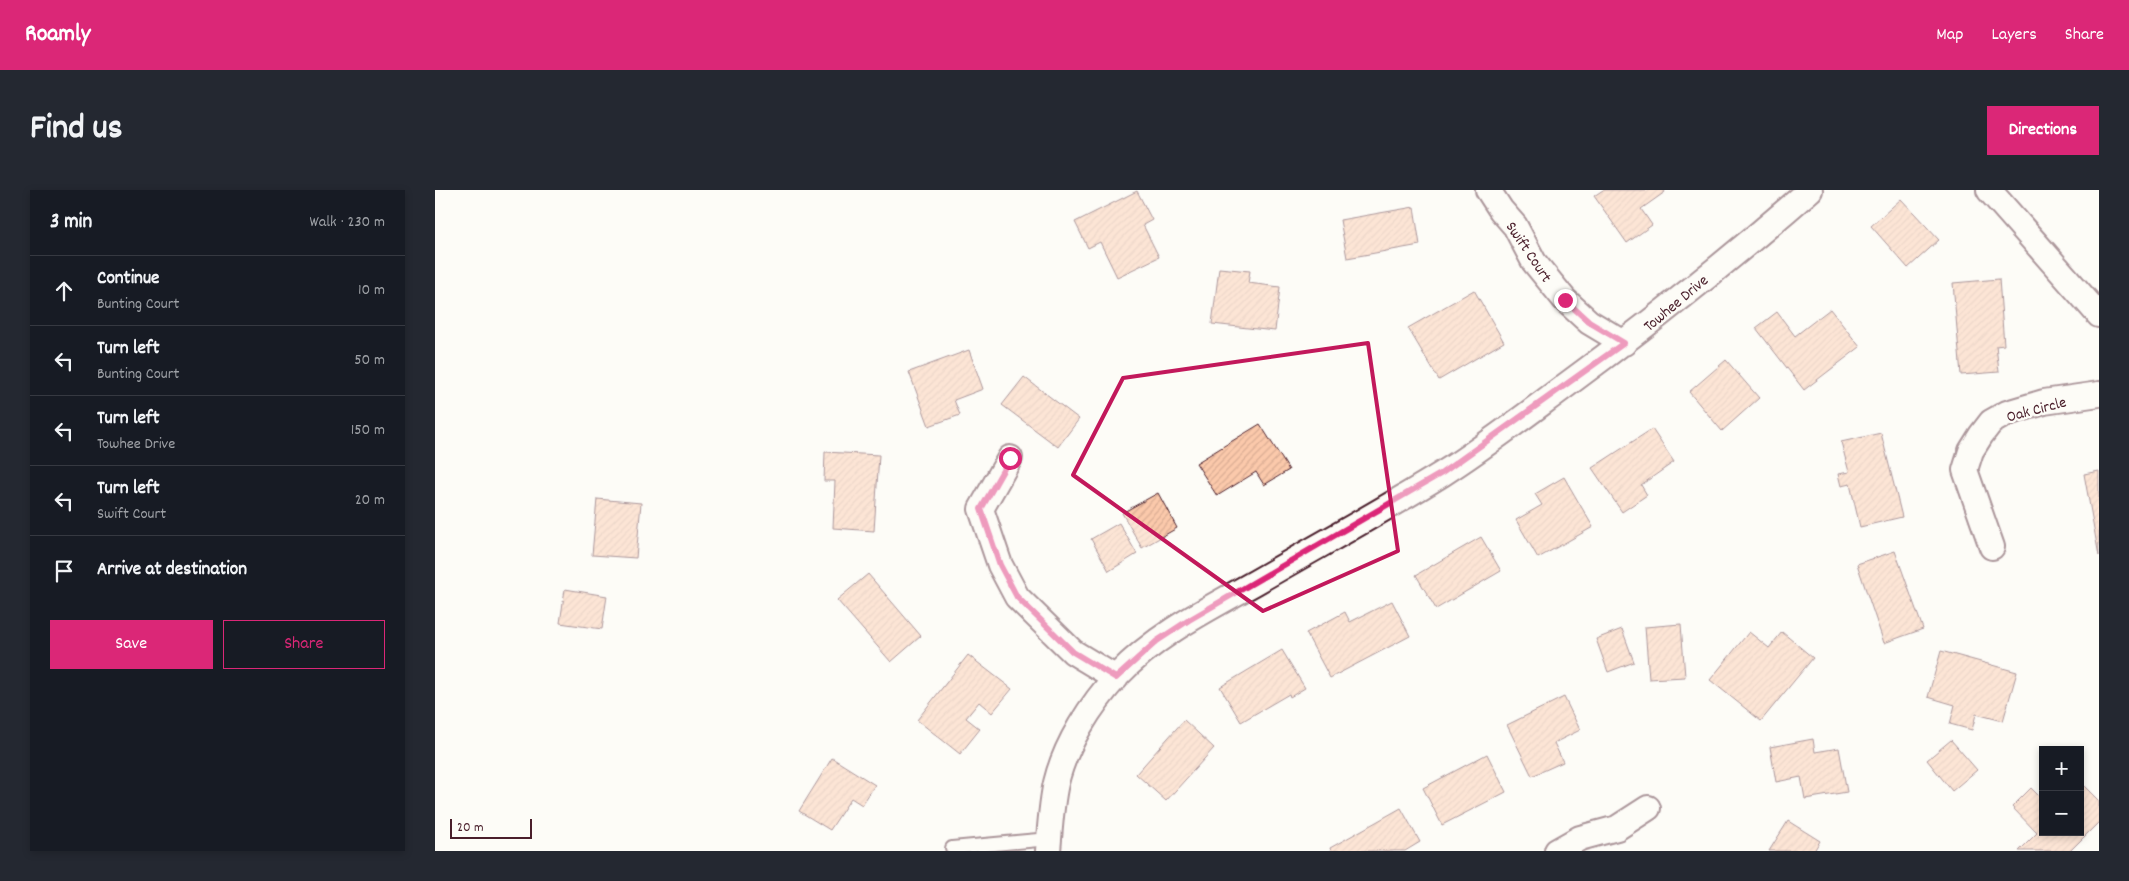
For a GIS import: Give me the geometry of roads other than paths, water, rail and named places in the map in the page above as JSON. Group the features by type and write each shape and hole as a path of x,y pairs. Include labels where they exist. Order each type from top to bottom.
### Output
{"street":[{"name":"Swift Court","path":"1488,190 1501,210 1515,226 1534,262 1565,300 1589,322 1624,343"},
{"name":"Towhee Drive","path":"1049,845 1056,783 1069,749 1086,717 1116,678 1157,641 1189,620 1442,473 1624,343 1720,264 1750,242 1810,190"},
{"path":"1989,190 2099,315"},
{"name":"Oak Circle","path":"1992,547 1965,470 1971,451 1981,435 1991,422 2007,413 2044,402 2099,394"},
{"path":"1010,458 981,509 1000,565 1017,597 1073,652 1116,678"},
{"path":"1557,851 1580,838 1617,828 1648,808"}],"lane":[{"path":"951,848 1049,845"}]}
